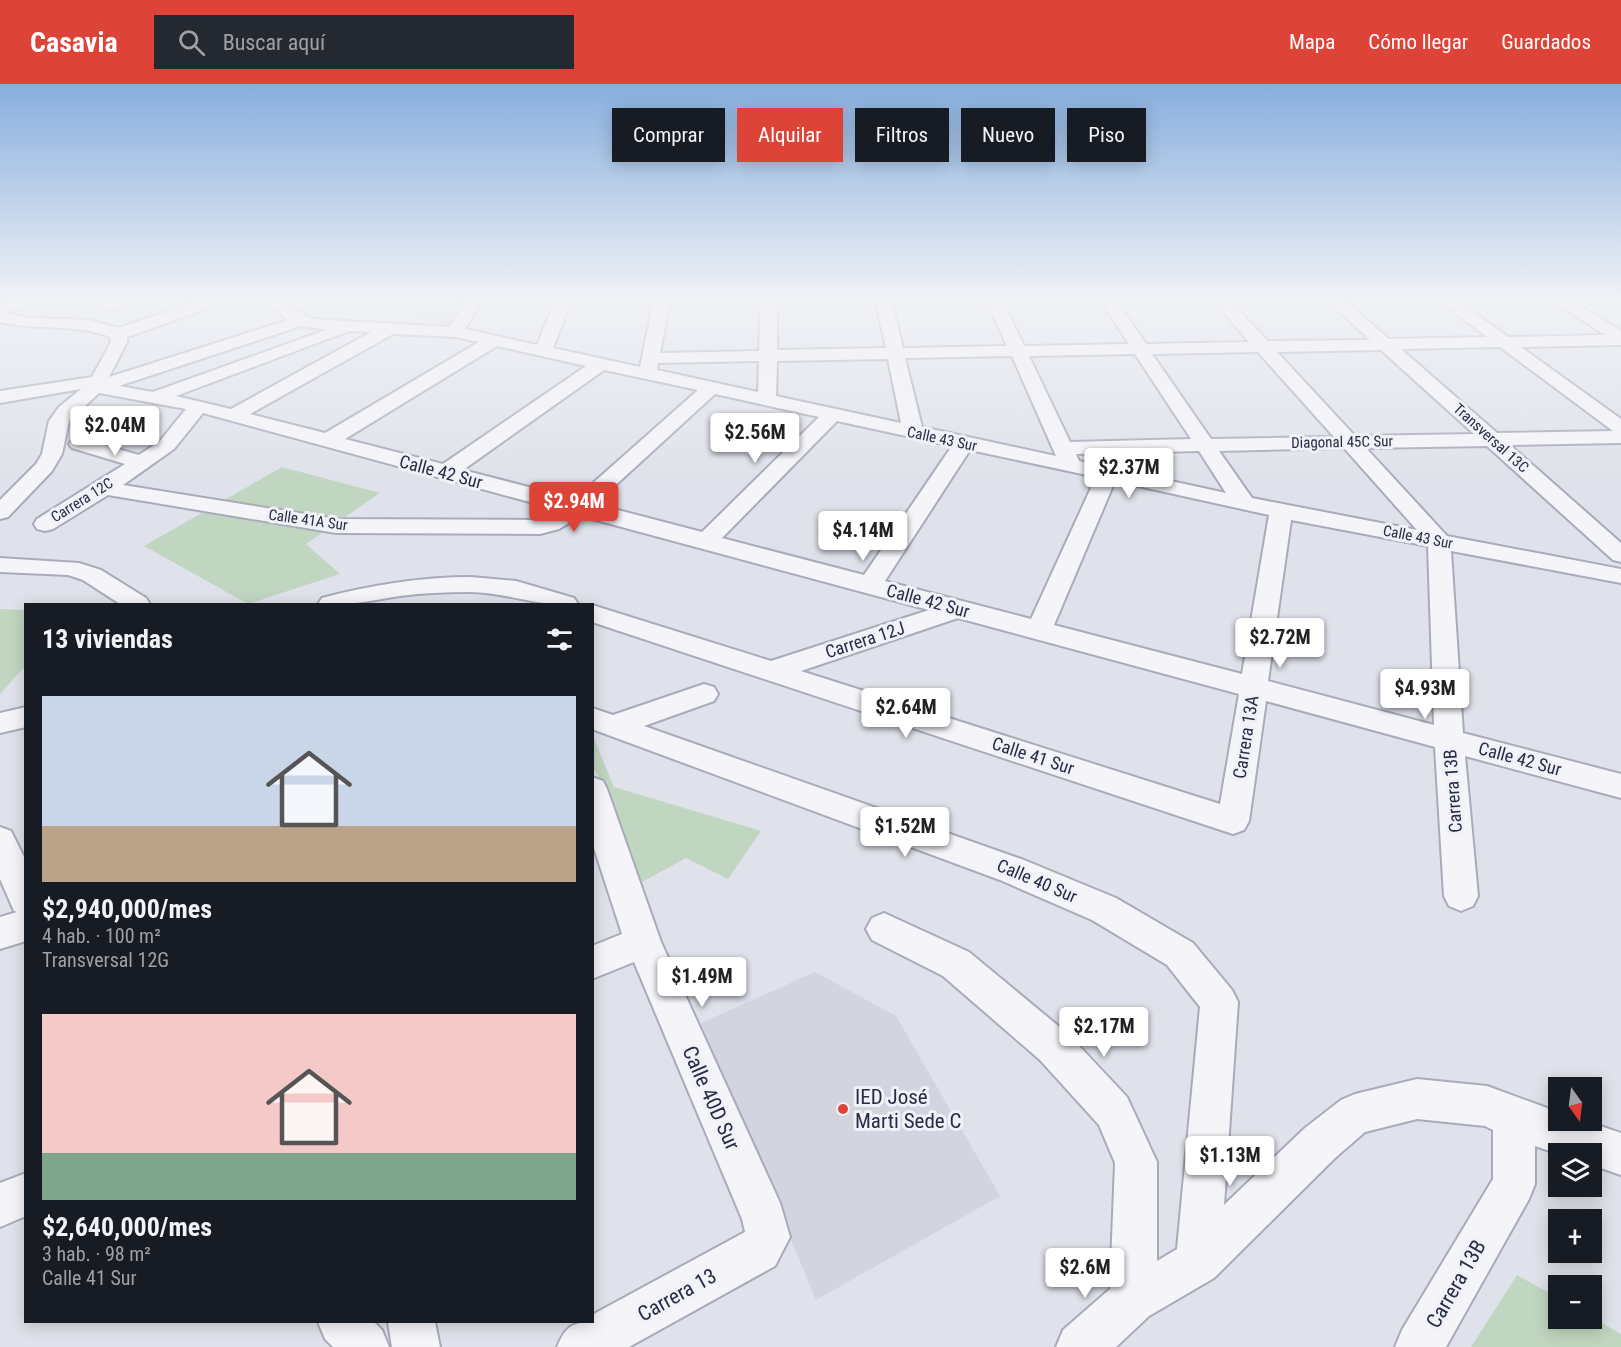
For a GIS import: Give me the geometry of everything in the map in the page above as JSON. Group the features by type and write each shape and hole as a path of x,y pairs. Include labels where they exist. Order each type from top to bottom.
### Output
{"street":[{"path":"0,512 45,467 52,454 59,421 66,411 96,384 110,358"},
{"path":"0,397 96,384 181,358"},
{"path":"154,398 264,358"},
{"path":"233,415 337,358"},
{"path":"327,441 465,358"},
{"name":"Calle 43 Sur","path":"571,358 600,364 649,366 711,388 832,415 964,443 1067,457 1108,474 1281,511 1621,576"},
{"path":"651,358 649,366 745,358"},
{"path":"767,400 768,358"},
{"path":"896,358 913,432"},
{"path":"1021,358 1067,457"},
{"path":"1147,358 1244,503"},
{"path":"1273,358 1439,541"},
{"name":"Transversal 13C","path":"1401,358 1621,555"},
{"path":"1525,358 1621,428"},
{"path":"444,473 600,364"},
{"name":"Calle 42 Sur","path":"96,384 199,406 1621,786"},
{"path":"578,508 711,388"},
{"name":"Carrera 12C","path":"45,524 104,488 166,445 199,406"},
{"path":"705,542 832,415"},
{"name":"Diagonal 45C Sur","path":"1067,457 1206,445 1621,437"},
{"path":"869,586 964,443"},
{"path":"79,444 141,462"},
{"path":"1039,631 1108,474"},
{"name":"Calle 41A Sur","path":"104,488 336,526 540,527 578,508"},
{"name":"Carrera 13A","path":"1233,821 1281,511"},
{"name":"Carrera 13B","path":"1439,541 1449,740 1461,896"},
{"path":"0,565 70,568 92,575 135,603"},
{"path":"335,603 363,594 417,587 462,585 516,589 562,603"},
{"path":"488,603 516,589"},
{"name":"Carrera 12J","path":"771,671 958,609"},
{"name":"Calle 41 Sur","path":"594,614 1233,821"},
{"path":"602,722 704,694"},
{"path":"0,723 24,717"},
{"name":"Calle 40 Sur","path":"602,722 1012,870 1104,909 1180,954 1219,1002 1198,1262"},
{"name":"Calle 40D Sur","path":"594,795 643,942 764,1219 768,1237"},
{"path":"0,840 24,896"},
{"path":"0,933 24,926"},
{"path":"884,929 956,964 1054,1047 1113,1111 1136,1162 1133,1300"},
{"path":"594,962 643,942"},
{"path":"1080,1347 1133,1300 1198,1262 1320,1143 1354,1114 1417,1099 1486,1106 1514,1118 1621,1154"},
{"name":"Carrera 13B","path":"1419,1347 1514,1184 1514,1118"},
{"path":"0,1204 24,1195"},
{"name":"Carrera 13","path":"581,1347 759,1250 768,1237"},
{"path":"343,1323 365,1347"},
{"path":"411,1323 416,1347"}],"shaded area":[{"name":"IED José Marti Sede C","path":"815,972 896,1016 1000,1196 816,1300 701,1023"}],"green space":[{"path":"282,467 380,493 306,544 340,574 251,603 246,603 144,546"},
{"path":"0,609 24,610 24,667 0,694"},
{"path":"594,739 614,787 761,831 728,879 686,858 642,882 594,769"},
{"path":"1517,1275 1548,1292 1548,1329 1602,1329 1602,1323 1621,1334 1621,1347 1471,1347"}],"place":[{"name":"IED José Marti Sede C","path":"843,1109"}]}
